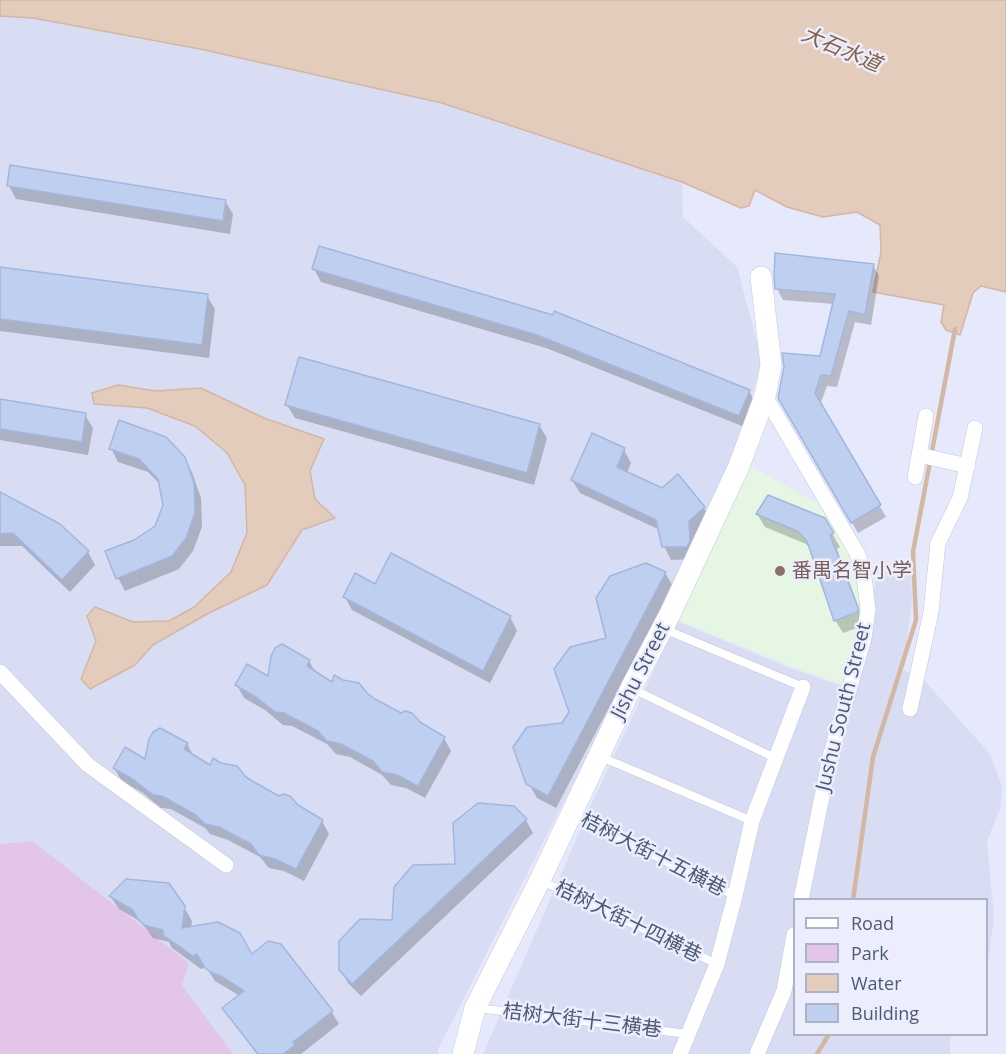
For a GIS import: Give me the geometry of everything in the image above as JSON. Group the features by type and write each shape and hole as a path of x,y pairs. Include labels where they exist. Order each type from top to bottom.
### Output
{"street":[{"name":"Jishu Street","path":"463,1054 475,1008 540,880 631,688 663,628 739,466 765,396 771,365 761,277"},
{"name":"Jushu South Street","path":"765,396 857,553 863,569 868,609 864,638 830,757 801,898"},
{"path":"915,477 926,416"},
{"path":"910,709 931,612 938,543 960,498 975,428"},
{"path":"919,454 968,466"},
{"path":"0,672 88,765 226,865"},
{"path":"680,1054 717,964 752,821 803,687"},
{"path":"757,1054 783,991 793,944"}],"lane":[{"path":"663,628 803,687"},
{"path":"631,688 777,759"},
{"path":"599,756 752,821"},
{"name":"桔树大街十五横巷","path":"571,814 735,896"},
{"name":"桔树大街十四横巷","path":"540,880 717,964"},
{"name":"桔树大街十三横巷","path":"475,1008 690,1034"}],"shaded area":[{"path":"0,16 33,18 200,49 442,103 682,182 683,217 737,267 762,361 734,459 610,711 438,1049 438,1054 233,1054 182,985 32,841 0,844"},
{"name":"番禺名智小学","path":"750,466 822,506 841,532 861,578 860,635 844,685 677,620"},
{"path":"884,563 911,569 912,601 903,670 923,679 990,754 1002,786 1000,809 987,841 994,918 988,960 988,898 793,898 793,1036 950,1036 950,1054 483,1054 591,805 677,621 790,668 853,690 872,605 877,571"}],"green space":[{"path":"32,841 189,963 182,985 233,1054 0,1054 0,844"}],"water":[{"name":"大石水道","path":"0,0 1006,0 1006,292 981,286 973,293 960,335 946,330 941,322 944,305 873,292 881,252 880,225 857,212 823,217 787,207 755,190 749,206 741,208 682,182 442,103 200,49 33,18 0,16"},
{"path":"118,385 156,391 201,388 264,418 324,439 310,471 315,499 335,518 302,530 267,585 207,614 153,645 135,665 90,689 81,679 96,641 87,616 95,607 133,622 169,621 194,607 231,572 247,533 245,485 227,453 195,426 147,408 94,404 92,393"}],"building":[{"path":"10,165 226,200 223,221 7,186"},
{"path":"319,246 553,315 554,311 750,390 739,416 537,335 312,269"},
{"path":"775,253 874,264 865,315 849,311 831,376 821,375 815,393 881,505 851,523 778,398 784,367 782,353 820,356 835,294 775,289"},
{"path":"0,267 208,294 202,345 0,319"},
{"path":"299,357 540,424 527,473 285,405"},
{"path":"0,399 86,413 82,442 0,429"},
{"path":"119,420 166,437 185,457 194,483 195,513 186,538 172,556 116,579 105,551 134,540 155,526 163,505 158,479 139,459 109,449"},
{"path":"592,433 625,448 617,467 662,488 678,474 705,507 689,521 690,541 687,547 662,547 656,520 571,480"},
{"path":"0,492 60,524 89,551 62,580 13,533 0,534"},
{"path":"768,495 825,518 834,533 830,535 858,612 834,621 807,541 797,531 756,514"},
{"path":"391,553 511,616 483,671 343,597 355,573 375,584"},
{"path":"646,563 666,572 548,796 526,784 513,747 527,727 562,723 569,712 554,669 570,647 606,638 596,598 610,576"},
{"path":"282,644 310,660 307,666 332,682 334,675 343,680 359,683 375,699 401,713 405,711 412,713 420,722 445,737 418,786 397,775 382,772 373,761 341,744 327,741 318,731 284,713 275,712 256,697 235,685 247,664 268,676 271,656 275,648"},
{"path":"160,728 188,743 184,749 210,765 213,758 221,763 237,766 246,777 279,796 283,794 290,796 298,805 323,820 296,869 275,859 259,855 251,844 219,827 205,824 196,815 162,796 153,795 134,780 113,768 125,747 145,759 149,739 153,732"},
{"path":"478,803 514,806 527,819 352,984 339,970 339,941 360,919 392,920 394,887 413,865 455,864 453,823"},
{"path":"126,879 169,883 185,906 182,928 218,922 240,933 252,954 268,941 281,944 333,1011 293,1042 295,1045 283,1054 258,1054 222,1008 244,991 212,973 205,968 197,954 193,956 163,935 163,930 144,925 133,910 109,896"}],"waterway":[{"path":"853,898 873,757 916,620 913,552 955,329"},
{"path":"817,1054 828,1036"}],"place":[{"name":"番禺名智小学","path":"780,571"}]}
